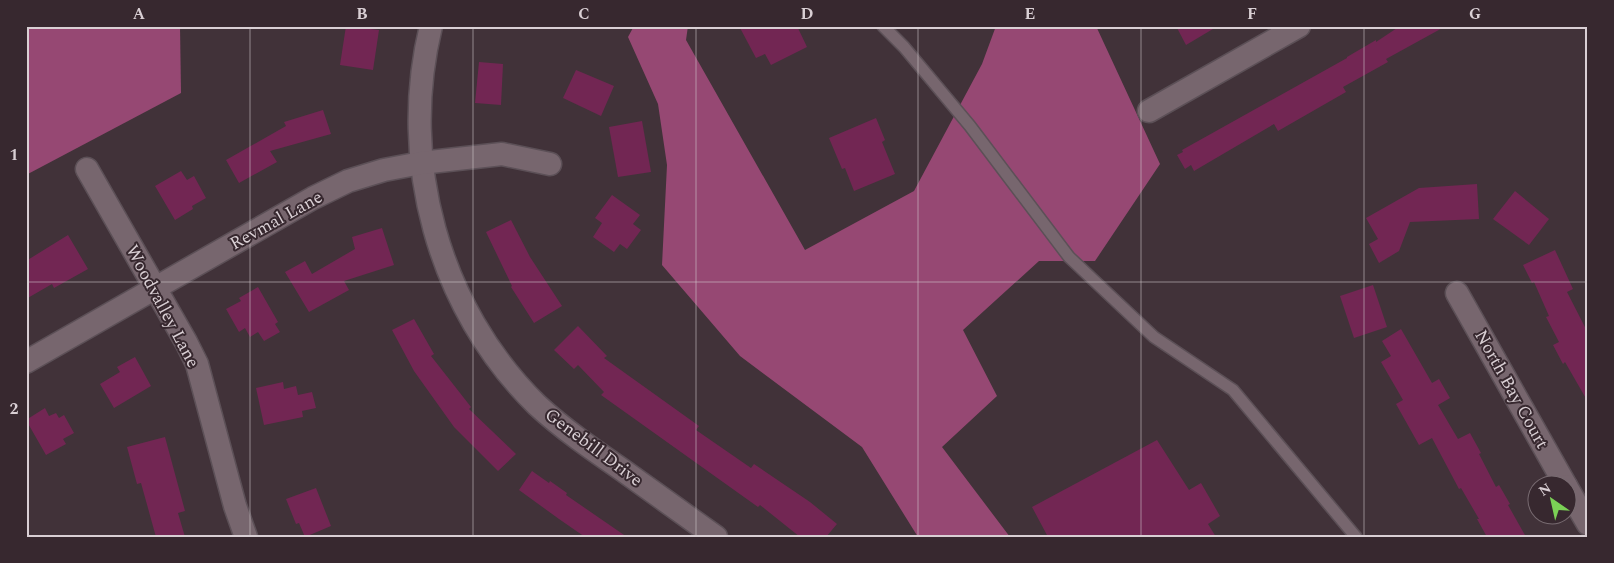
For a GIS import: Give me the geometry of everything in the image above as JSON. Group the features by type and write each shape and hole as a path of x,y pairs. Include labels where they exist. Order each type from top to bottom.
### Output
{"street":[{"name":"Genebill Drive","path":"431,26 425,50 420,87 421,163 431,218 445,263 460,298 484,339 512,377 537,404 573,436 716,537"},
{"path":"1149,111 1292,28"},
{"name":"Revmal Lane","path":"26,362 313,198 348,181 384,170 421,163 502,154 550,164"},
{"name":"Woodvalley Lane","path":"87,169 156,288 197,364 235,506 246,537"},
{"name":"North Bay Court","path":"1457,293 1560,476"},
{"name":"North Bay Court","path":"1576,503 1588,524"}],"lane":[{"path":"883,26 904,46 970,126 1070,258 1154,337 1234,390 1356,537"}],"shaded area":[{"path":"26,26 180,26 181,93 26,175"},
{"path":"634,26 688,26 686,40 805,250 914,191 982,64 996,26 1096,26 1160,164 1095,261 1039,261 963,330 997,396 942,447 1010,537 918,537 862,447 740,356 662,265 667,165 658,104 628,37"}],"building":[{"path":"346,26 379,30 373,70 340,65"},
{"path":"739,26 797,26 807,47 771,65 765,54 756,58"},
{"path":"1176,26 1218,26 1186,45"},
{"path":"1400,26 1446,26 1386,59 1388,62 1343,87 1346,92 1278,131 1274,124 1194,171 1191,165 1185,169 1177,155 1183,152 1182,150 1376,40 1376,42"},
{"path":"479,62 503,64 501,105 475,103"},
{"path":"576,70 614,86 601,116 563,98"},
{"path":"323,110 331,134 270,151 277,162 239,183 226,160 286,126 284,122"},
{"path":"876,118 885,140 882,142 895,174 854,191 845,168 842,169 829,138"},
{"path":"642,121 651,172 618,177 609,127"},
{"path":"181,171 187,180 194,176 206,198 192,206 193,209 175,220 155,186"},
{"path":"1477,184 1479,219 1410,222 1399,251 1379,263 1369,244 1378,239 1366,218 1419,188"},
{"path":"1515,191 1549,219 1529,245 1493,219"},
{"path":"612,195 640,215 633,224 641,230 627,249 620,244 614,252 593,237 602,223 595,218"},
{"path":"511,220 530,257 562,306 534,323 511,287 486,232"},
{"path":"382,228 394,265 344,281 349,290 309,312 285,272 305,261 312,274 355,249 352,237"},
{"path":"68,235 88,269 54,288 52,284 26,299 26,261"},
{"path":"1555,250 1573,289 1567,292 1588,333 1588,402 1553,345 1559,342 1546,317 1549,316 1534,282 1532,283 1523,265"},
{"path":"1373,285 1387,327 1354,338 1340,296"},
{"path":"258,287 278,322 275,324 280,332 264,341 258,332 250,337 245,328 239,332 226,309 241,301 239,298"},
{"path":"414,319 434,354 431,356 471,407 469,409 516,454 498,471 454,427 414,371 392,330"},
{"path":"578,326 607,356 604,358 699,426 696,430 751,468 754,464 810,502 837,524 826,537 800,537 760,505 758,507 601,395 604,392 578,365 574,369 554,350"},
{"path":"1401,329 1432,383 1439,379 1450,398 1438,405 1458,439 1470,433 1496,487 1499,485 1526,537 1487,537 1477,519 1479,519 1461,488 1459,489 1432,438 1419,445 1396,404 1403,400 1381,362 1391,356 1382,341"},
{"path":"135,357 151,386 114,408 100,384 120,372 117,367"},
{"path":"283,382 284,389 296,386 298,395 312,392 316,408 302,411 303,417 264,425 256,388"},
{"path":"45,408 49,416 56,413 59,418 64,415 74,433 63,439 66,444 46,455 26,420"},
{"path":"165,437 185,511 178,513 185,537 156,537 141,483 137,484 127,447"},
{"path":"1157,440 1189,490 1201,483 1220,516 1208,524 1216,537 1048,537 1032,507"},
{"path":"532,471 549,483 550,481 567,493 566,495 627,537 585,537 559,519 519,490"},
{"path":"316,488 331,526 305,537 299,523 296,524 286,499"}]}
